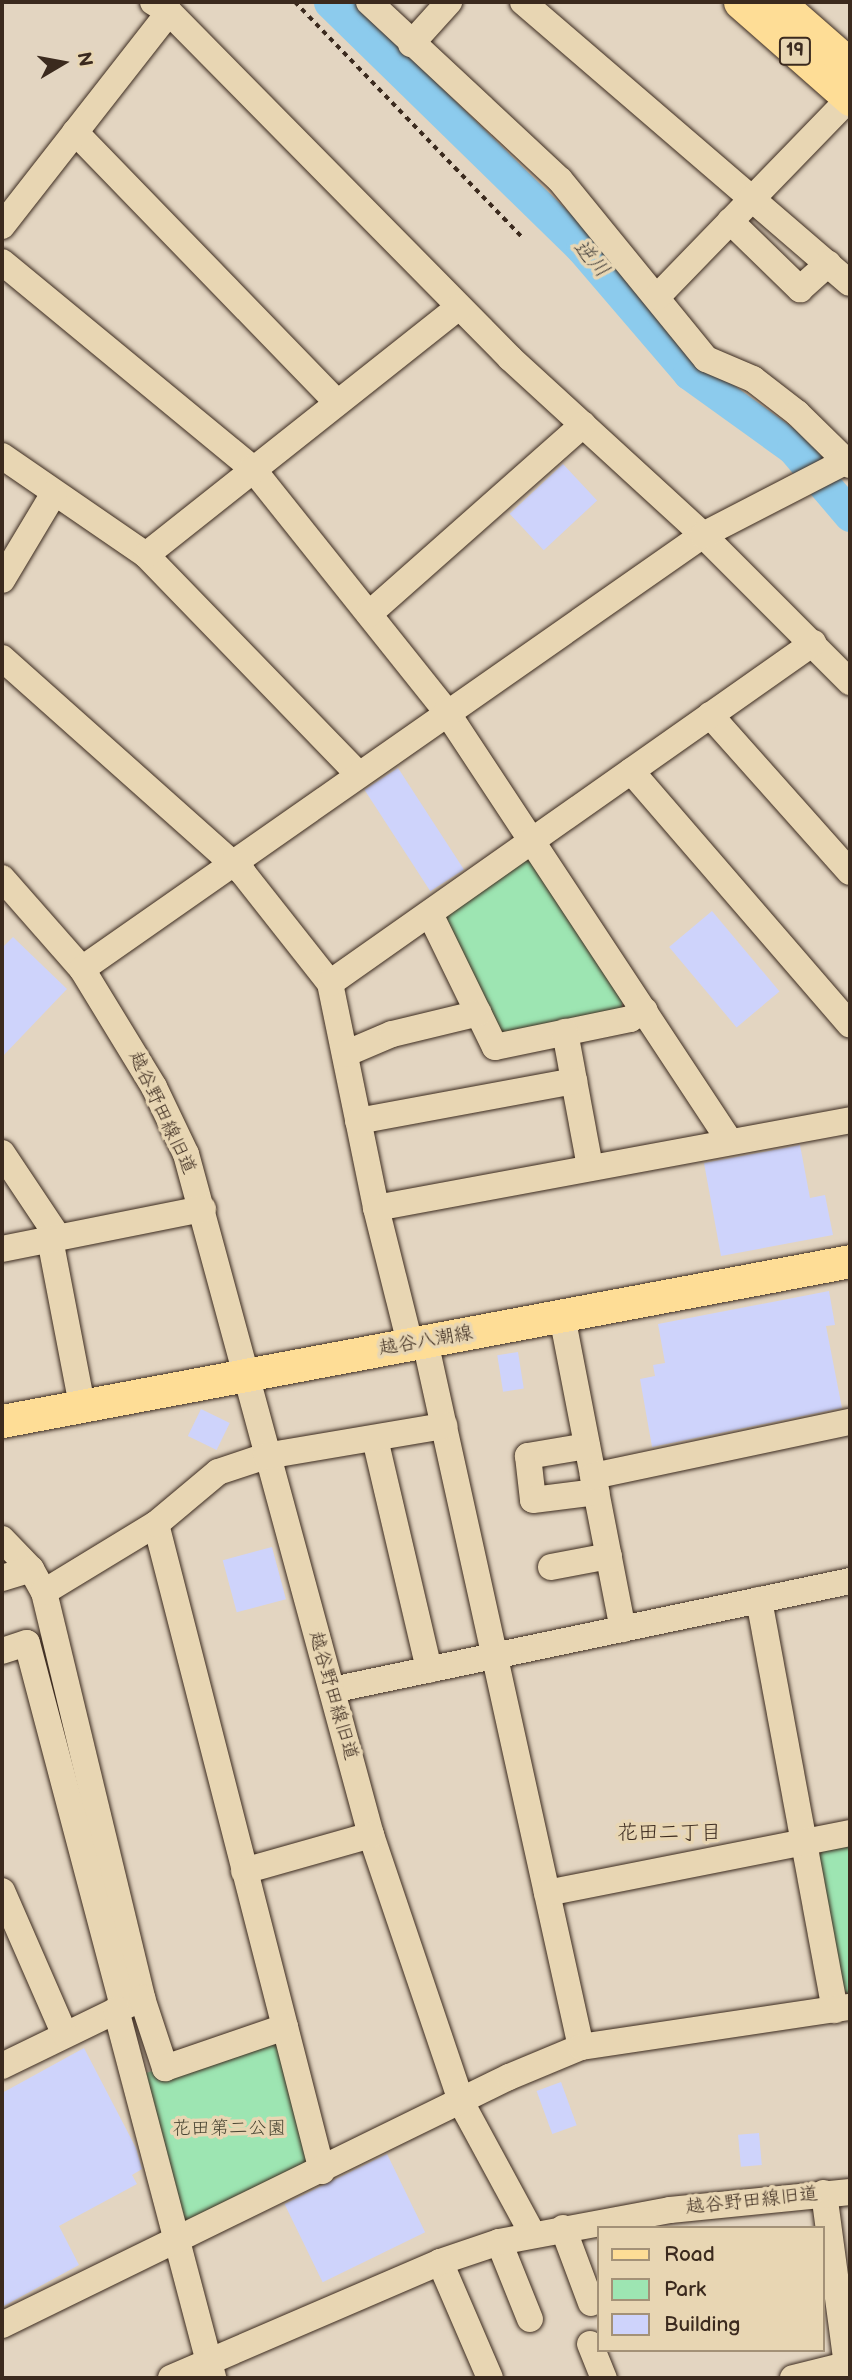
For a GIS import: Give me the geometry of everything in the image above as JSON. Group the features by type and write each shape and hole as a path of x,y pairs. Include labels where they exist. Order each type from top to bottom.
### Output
{"main road":[{"name":"19","path":"740,2 850,99"},
{"name":"19","path":"778,2 850,65"},
{"name":"越谷八潮線","path":"2,1421 850,1261"}],"street":[{"path":"82,970 357,773 703,535 845,463 797,413 753,379 706,359 559,180 369,2"},
{"path":"411,44 449,2"},
{"path":"523,2 850,283"},
{"path":"2,226 75,132 161,7 459,307 703,535 850,682"},
{"path":"657,297 850,99"},
{"path":"75,132 337,402"},
{"path":"730,222 800,289 828,264"},
{"path":"2,262 252,468 446,711 535,841 729,1140"},
{"path":"146,555 252,468 459,307"},
{"path":"369,614 583,425"},
{"path":"2,456 146,555 357,773"},
{"path":"2,580 54,493"},
{"path":"330,983 813,643"},
{"path":"2,658 231,862 330,983 376,1208 444,1426 581,2048"},
{"path":"710,715 850,872"},
{"path":"631,771 850,1025"},
{"name":"越谷野田線旧道","path":"2,878 82,970 154,1087 186,1154 371,1835 462,2104 532,2233 837,2192"},
{"path":"430,914 495,1047 630,1019 645,1010"},
{"path":"345,1054 393,1034 479,1013"},
{"path":"565,1032 590,1167"},
{"path":"358,1121 574,1081"},
{"path":"376,1208 729,1140 850,1120"},
{"path":"2,1153 54,1238 82,1405"},
{"path":"2,1249 203,1209"},
{"path":"562,1316 623,1629"},
{"path":"587,1446 528,1456 533,1500 850,1422"},
{"path":"44,1592 156,1524 218,1472 266,1456 444,1426"},
{"path":"375,1439 429,1670"},
{"path":"156,1524 322,2171"},
{"path":"2,1539 31,1569 44,1592 127,2005 178,2241 210,2369"},
{"path":"551,1567 609,1556"},
{"path":"2,1578 31,1569"},
{"path":"331,1690 850,1581"},
{"path":"2,2325 462,2104 509,2077 581,2048 843,2008 804,1842 759,1600"},
{"path":"2,1651 27,1643 127,2005 165,2068 285,2027"},
{"path":"547,1893 850,1833"},
{"path":"244,1871 371,1835"},
{"path":"2,1891 65,2035"},
{"path":"2,2066 127,2005"},
{"path":"793,2378 849,2364 837,2192"},
{"path":"563,2228 591,2304"},
{"path":"171,2378 210,2369 440,2262 532,2233"},
{"path":"499,2242 530,2319"},
{"path":"440,2262 490,2378"},
{"path":"590,2344 604,2378"}],"path":[{"path":"295,2 522,237"}],"green space":[{"path":"521,860 531,861 622,1000 622,1010 500,1033 445,915"},
{"path":"850,1844 850,1996 843,1989 817,1858 824,1849"},
{"name":"花田第二公園","path":"285,2027 322,2171 178,2241 134,2077"}],"building":[{"path":"563,464 597,501 544,550 510,514"},
{"path":"398,768 464,869 430,891 364,790"},
{"path":"712,911 779,991 737,1027 669,947"},
{"path":"13,937 67,989 2,1057 2,948"},
{"path":"800,1145 810,1198 825,1195 833,1235 721,1256 704,1163"},
{"path":"829,1291 835,1325 826,1326 842,1408 652,1447 640,1379 655,1376 653,1365 665,1363 658,1324"},
{"path":"518,1352 524,1389 503,1392 497,1355"},
{"path":"201,1409 230,1423 217,1450 188,1436"},
{"path":"272,1547 286,1599 237,1612 223,1560"},
{"path":"84,2048 136,2148 142,2169 132,2175 137,2184 59,2226 79,2265 2,2307 2,2093"},
{"path":"561,2082 577,2125 552,2134 537,2091"},
{"path":"759,2133 762,2165 741,2167 738,2135"},
{"path":"387,2154 425,2232 323,2282 285,2204"}],"waterway":[{"name":"逆川","path":"330,2 582,248 689,373 793,448 850,515"}],"district":[{"name":"花田二丁目","path":"669,1833"}]}
